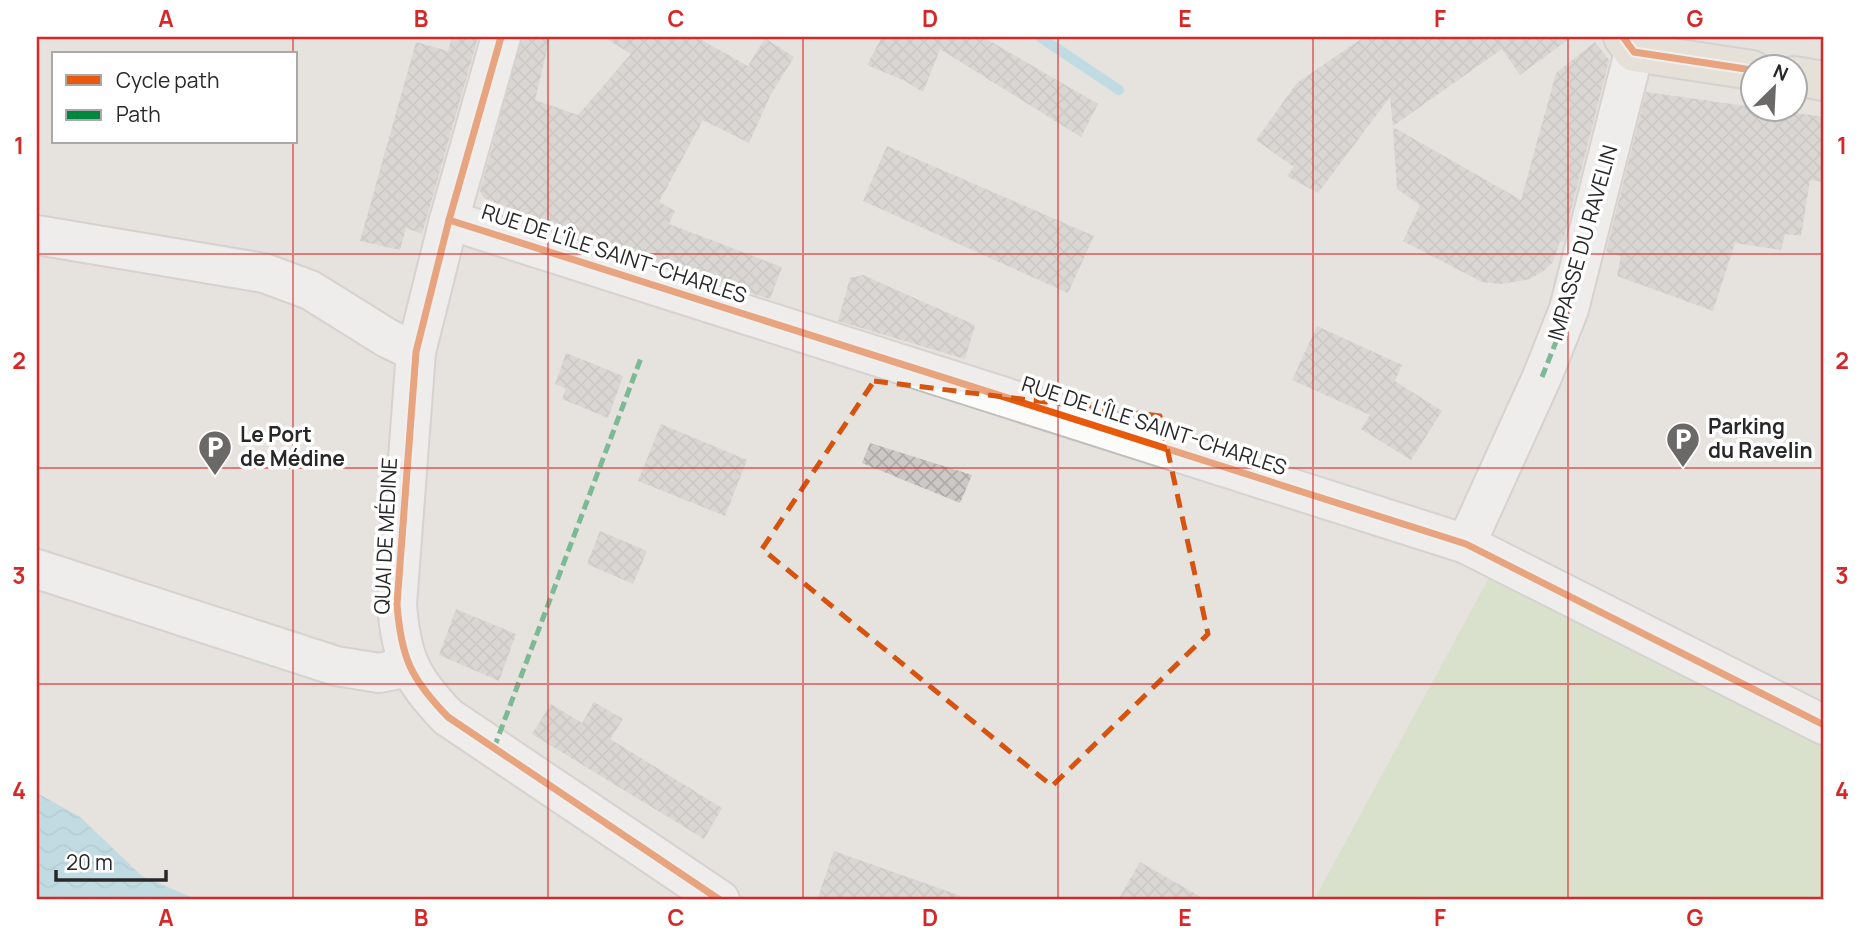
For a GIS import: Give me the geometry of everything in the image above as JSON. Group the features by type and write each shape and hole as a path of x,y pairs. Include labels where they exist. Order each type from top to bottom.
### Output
{"main road":[{"path":"1628,44 1738,67"}],"street":[{"name":"QUAI DE MÉDINE","path":"500,37 415,352 397,604 399,635 409,667 424,692 448,718 720,900"},
{"name":"IMPASSE DU RAVELIN","path":"1466,544 1542,377 1569,309 1628,44"},
{"name":"RUE DE L'ÎLE SAINT-CHARLES","path":"449,220 1466,544 1824,725"},
{"path":"37,235 264,273 310,290 387,338 415,352"},
{"path":"37,569 336,666 379,673 409,667"}],"highlighted area":[{"path":"874,381 1160,416 1208,634 1052,786 762,549"}],"green space":[{"path":"1490,576 1824,746 1824,900 1314,900"}],"water":[{"path":"37,793 80,817 142,876 198,900 37,900"}],"building":[{"path":"452,37 478,37 422,234 406,228 400,250 360,241 416,42 448,51"},
{"path":"522,37 550,37 535,100 578,115 631,54 603,37 696,37 748,66 765,38 794,57 770,96 749,143 703,120 659,202 675,211 669,224 782,267 770,299 625,252 484,198 480,191"},
{"path":"882,37 983,37 1098,104 1081,137 940,49 923,92 903,80 867,65"},
{"path":"1364,37 1572,37 1520,75 1502,49 1393,126 1390,97 1318,193 1287,176 1294,167 1256,140 1297,83"},
{"path":"1595,42 1609,60 1563,242 1560,241 1553,262 1530,279 1501,284 1482,282 1403,241 1420,205 1397,189 1393,127 1521,200 1556,73"},
{"path":"1646,92 1738,105 1738,122 1808,122 1808,115 1824,117 1824,182 1810,180 1801,236 1785,234 1781,250 1735,243 1713,311 1617,276 1621,256 1606,252"},
{"path":"887,146 1094,236 1068,293 863,201"},
{"path":"863,275 975,325 965,359 838,321 850,278"},
{"path":"1317,326 1402,365 1395,381 1442,411 1411,460 1361,429 1370,415 1292,380"},
{"path":"566,353 623,376 608,418 562,399 566,388 555,384"},
{"path":"661,424 747,460 725,516 638,481"},
{"path":"870,443 972,475 960,503 862,463"},
{"path":"600,531 647,551 633,584 587,564"},
{"path":"456,609 516,634 499,681 439,655"},
{"path":"594,702 623,719 610,739 722,808 704,839 532,734 551,704 582,723"},
{"path":"834,851 961,896 960,900 817,900"},
{"path":"1140,862 1206,900 1118,900"}],"waterway":[{"path":"1040,37 1119,90"}],"marked path":[{"path":"1542,377 1569,309"},
{"path":"494,748 641,358"}],"cycle path":[{"path":"501,37 449,220 416,352 397,604 401,639 417,679 448,717 720,900"},
{"path":"1623,37 1634,52 1738,68"},
{"path":"449,220 1466,544 1824,725"}],"place":[{"name":"Parking du Ravelin","path":"1683,469"},
{"name":"Le Port de Médine","path":"215,477"}]}
